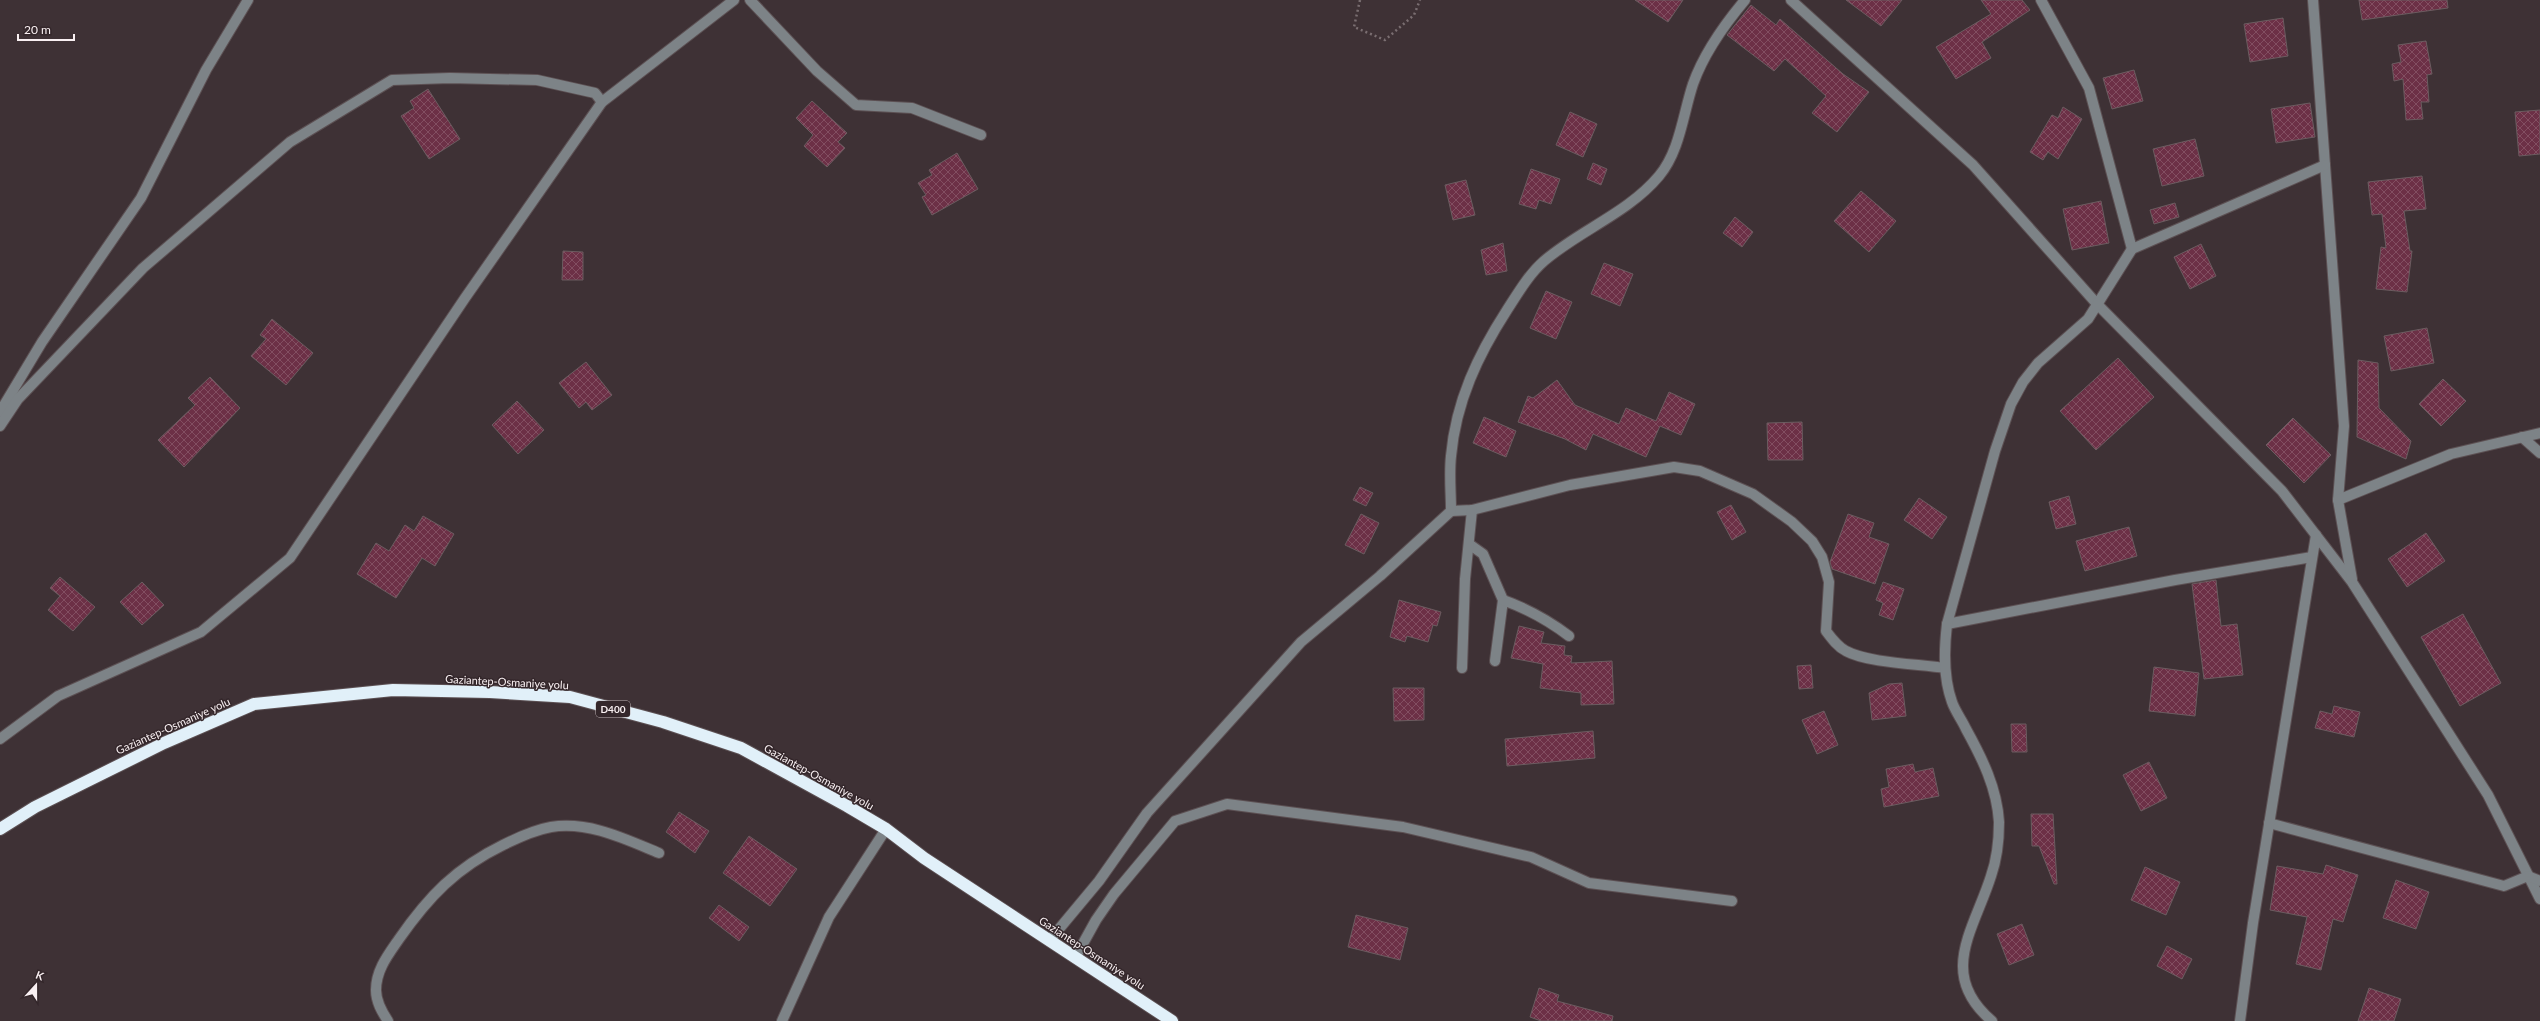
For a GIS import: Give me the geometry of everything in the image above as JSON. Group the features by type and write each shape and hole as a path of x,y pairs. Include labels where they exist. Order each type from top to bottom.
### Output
{"highway":[{"name":"Gaziantep-Osmaniye yolu","path":"0,829 35,807 164,743 254,704 393,690 490,692 570,697 663,722 741,748 886,829 924,858 1172,1021"}],"street":[{"path":"0,412 42,342 141,198 206,70 248,0"},
{"path":"0,739 58,696 201,632 290,558 465,298 602,102 734,0"},
{"path":"750,0 817,71 856,105 912,108 981,134"},
{"path":"1451,511 1450,457 1456,424 1469,380 1488,339 1527,280 1544,261 1641,194 1660,176 1675,150 1694,83 1707,54 1728,21 1745,0"},
{"path":"1791,0 1973,165 2097,304 2282,491 2352,582 2488,795 2540,899"},
{"path":"2041,0 2089,88 2132,249"},
{"path":"2313,0 2344,426 2338,500 2352,582"},
{"path":"0,426 18,399 143,268 290,142 392,80 450,78 538,80 595,92 602,102"},
{"path":"1992,1021 1980,1011 1970,996 1964,978 1962,960 1964,945 1992,876 1998,847 1999,822 1996,800 1988,773 1952,702 1945,668 1948,624 2011,404 2023,382 2038,363 2088,319 2132,249 2325,165"},
{"path":"2338,500 2450,454 2540,433"},
{"path":"2522,437 2540,453"},
{"path":"1049,941 1099,881 1147,814 1301,642 1380,576 1451,511 1472,510 1570,485 1674,467 1700,471 1754,494 1792,522 1812,541 1822,558 1829,582 1826,632 1837,645 1845,651 1865,657 1945,668"},
{"path":"1462,668 1465,587 1472,510"},
{"path":"2240,1021 2269,823 2316,535"},
{"path":"1469,544 1483,554 1503,600 1495,661"},
{"path":"1948,624 2175,580 2312,557"},
{"path":"1503,600 1525,608 1547,620 1569,636"},
{"path":"1075,958 1096,920 1114,894 1175,821 1227,804 1403,827 1531,857 1589,883 1732,901"},
{"path":"2269,823 2504,886 2528,876 2540,881"},
{"path":"388,1021 380,1008 376,991 378,974 385,958 431,896 466,866 530,832 553,827 582,827 610,832 659,853"},
{"path":"782,1021 829,918 886,829"}],"path":[{"path":"1360,0 1354,27 1385,40 1414,15 1420,0"}],"building":[{"path":"1635,0 1683,0 1668,22"},
{"path":"1846,0 1902,0 1881,26"},
{"path":"1981,0 2022,0 2030,10 1982,42 1991,58 1956,79 1936,47 1991,14"},
{"path":"2359,0 2447,0 2448,8 2362,20"},
{"path":"1751,5 1776,25 1780,19 1843,74 1869,92 1837,132 1812,113 1826,96 1785,59 1774,71 1727,35"},
{"path":"2283,18 2288,56 2250,62 2244,24"},
{"path":"2426,41 2432,74 2427,75 2429,102 2421,102 2423,119 2406,120 2403,79 2394,81 2392,64 2401,62 2398,45"},
{"path":"2134,70 2143,101 2112,109 2103,78"},
{"path":"428,89 460,139 429,159 401,116 414,108 410,101"},
{"path":"812,101 847,133 838,142 845,148 827,167 804,146 813,135 796,118"},
{"path":"2310,103 2315,137 2276,143 2271,109"},
{"path":"2063,107 2082,119 2058,159 2048,152 2043,160 2030,152 2052,115 2058,118"},
{"path":"2540,110 2540,154 2519,156 2515,112"},
{"path":"1570,112 1597,124 1583,157 1556,145"},
{"path":"2195,139 2204,176 2162,186 2153,149"},
{"path":"957,153 978,189 932,215 922,197 926,195 918,183 932,175 929,170"},
{"path":"1593,163 1607,169 1601,185 1587,179"},
{"path":"1531,169 1560,179 1551,204 1539,200 1536,209 1519,204"},
{"path":"2422,176 2426,209 2404,211 2410,251 2412,251 2407,292 2376,289 2381,247 2386,248 2382,214 2372,215 2368,182"},
{"path":"1466,180 1475,215 1453,220 1445,185"},
{"path":"1861,191 1896,221 1869,252 1834,221"},
{"path":"2101,201 2109,243 2072,250 2063,209"},
{"path":"2175,203 2179,217 2154,224 2150,210"},
{"path":"1735,217 1753,232 1742,247 1723,233"},
{"path":"1503,243 1507,271 1486,275 1481,250"},
{"path":"2201,244 2216,276 2190,289 2174,257"},
{"path":"563,251 583,252 583,280 562,280"},
{"path":"1604,263 1633,274 1620,306 1591,294"},
{"path":"1546,291 1572,302 1556,339 1530,328"},
{"path":"272,319 313,353 286,385 251,356 266,339 260,335"},
{"path":"2427,328 2434,363 2391,371 2384,336"},
{"path":"2118,358 2154,397 2096,450 2060,411"},
{"path":"2358,360 2378,363 2379,408 2411,441 2406,459 2357,437"},
{"path":"586,362 612,395 592,410 586,402 579,408 559,383"},
{"path":"210,377 240,408 184,467 158,440 195,405 188,398"},
{"path":"2443,379 2466,401 2441,426 2419,404"},
{"path":"1557,380 1575,405 1619,424 1626,408 1656,421 1669,392 1695,404 1681,435 1660,426 1646,457 1593,434 1586,450 1565,439 1518,422 1528,396 1533,398"},
{"path":"517,401 544,430 518,454 492,425"},
{"path":"1484,417 1516,431 1506,457 1473,443"},
{"path":"2293,418 2331,455 2304,483 2266,445"},
{"path":"1802,422 1803,460 1768,460 1767,423"},
{"path":"1360,487 1373,493 1366,506 1353,500"},
{"path":"2069,496 2076,524 2056,529 2049,502"},
{"path":"1919,498 1947,517 1932,539 1904,520"},
{"path":"1731,505 1746,532 1732,540 1717,512"},
{"path":"1361,514 1379,523 1364,554 1345,545"},
{"path":"1848,514 1874,523 1869,537 1889,544 1875,584 1832,569 1830,562"},
{"path":"423,516 454,534 435,566 422,558 396,598 357,574 376,543 389,551 405,525 414,531"},
{"path":"2129,527 2137,556 2085,571 2076,541"},
{"path":"2426,533 2445,561 2407,587 2388,559"},
{"path":"60,577 95,607 73,631 48,610 60,596 50,588"},
{"path":"2216,580 2221,626 2237,624 2243,675 2204,679 2192,584"},
{"path":"142,582 164,605 142,625 120,602"},
{"path":"1883,582 1904,589 1893,620 1879,615 1883,603 1876,600"},
{"path":"1399,600 1441,612 1437,626 1433,625 1428,642 1407,636 1405,642 1390,637"},
{"path":"2463,614 2501,683 2460,706 2421,637"},
{"path":"1519,626 1544,632 1541,643 1565,646 1564,655 1572,656 1571,663 1612,661 1614,704 1581,705 1581,693 1540,688 1543,664 1511,658"},
{"path":"1811,665 1813,688 1799,689 1797,666"},
{"path":"2154,667 2199,673 2195,716 2149,711"},
{"path":"1902,683 1906,716 1872,720 1869,693 1889,684"},
{"path":"1393,688 1424,688 1424,720 1394,721"},
{"path":"2334,706 2360,712 2354,737 2315,728 2320,711 2332,714"},
{"path":"1824,711 1838,745 1817,754 1802,720"},
{"path":"2011,724 2026,724 2027,752 2012,752"},
{"path":"1593,731 1595,758 1507,766 1505,739"},
{"path":"2149,762 2167,798 2141,811 2123,775"},
{"path":"1913,764 1915,772 1933,768 1939,796 1884,807 1881,789 1889,787 1886,769"},
{"path":"679,812 709,831 695,853 666,832"},
{"path":"2031,814 2053,814 2057,884 2054,884 2039,846 2032,846"},
{"path":"749,836 797,869 770,906 723,873"},
{"path":"2326,865 2358,875 2343,922 2333,919 2321,970 2296,964 2307,917 2270,910 2277,866 2323,874"},
{"path":"2145,867 2180,882 2166,915 2131,900"},
{"path":"2396,880 2429,892 2416,929 2383,918"},
{"path":"719,905 749,927 739,941 709,918"},
{"path":"1356,915 1408,928 1400,960 1348,947"},
{"path":"2022,924 2034,955 2009,965 1997,934"},
{"path":"2167,946 2192,959 2182,979 2157,966"},
{"path":"1539,988 1559,995 1557,1001 1613,1016 1612,1021 1541,1021 1530,1017"},
{"path":"2369,988 2401,999 2394,1021 2358,1021"}]}
